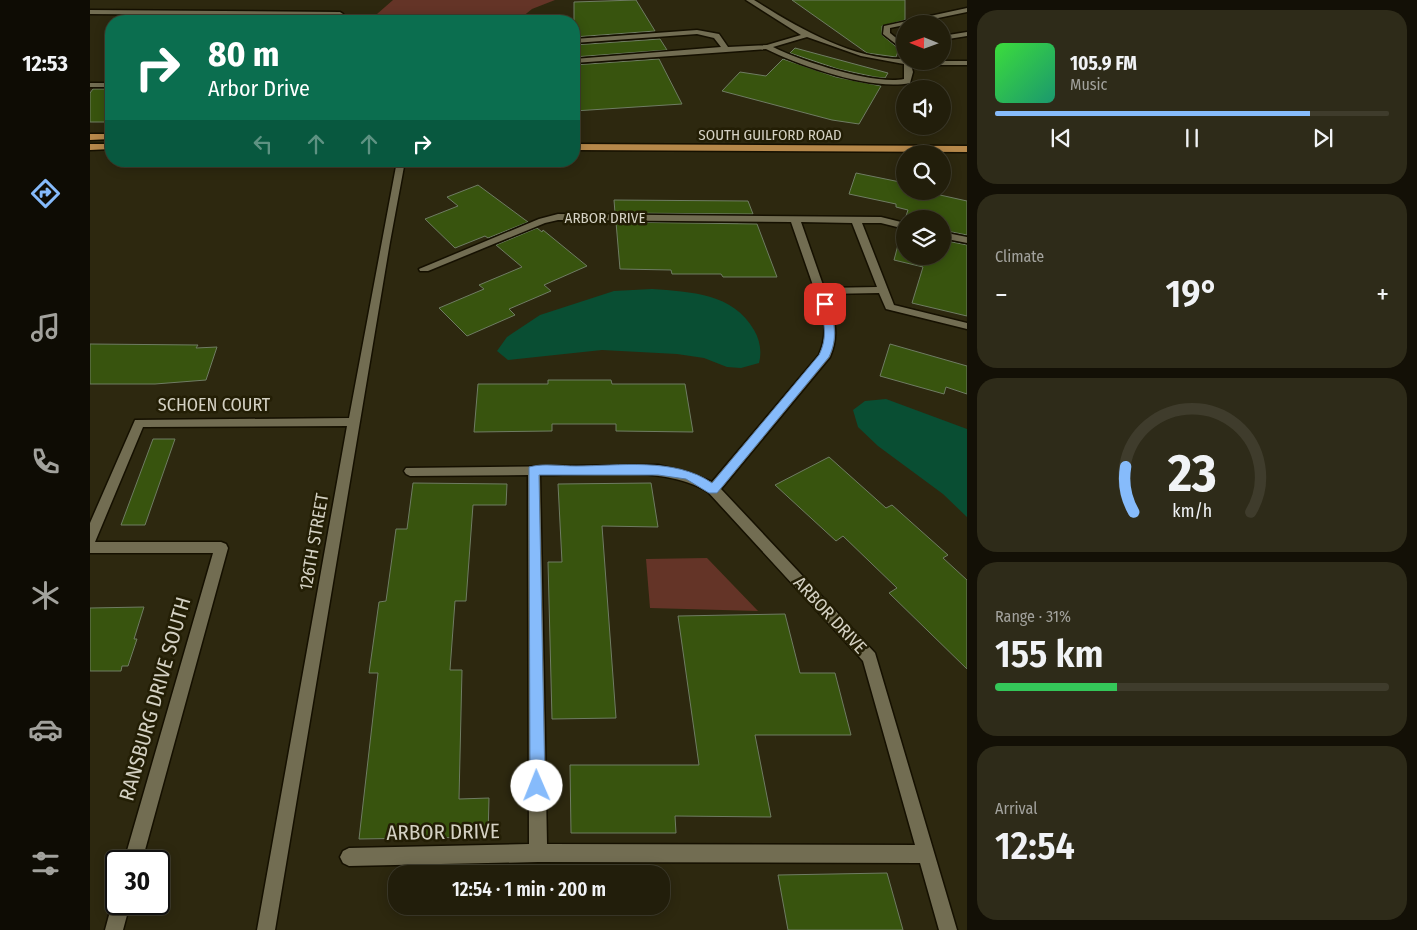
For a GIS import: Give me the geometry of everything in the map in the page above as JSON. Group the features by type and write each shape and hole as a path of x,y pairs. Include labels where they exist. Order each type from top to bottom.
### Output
{"main road":[{"path":"90,137 105,137"},
{"path":"90,147 105,147"},
{"name":"SOUTH GUILFORD ROAD","path":"580,147 967,150"}],"street":[{"path":"749,0 808,35 844,49 896,60"},
{"path":"944,15 967,10"},
{"path":"90,12 340,14"},
{"path":"958,12 967,18"},
{"path":"896,24 889,25 885,30 896,40"},
{"path":"580,41 697,32 716,36 726,49"},
{"path":"951,37 967,34"},
{"path":"580,61 726,49 767,48 808,35"},
{"path":"767,48 781,55 814,66 897,83 907,81 909,70"},
{"path":"951,63 967,63"},
{"path":"90,85 105,85"},
{"name":"126TH STREET","path":"266,930 400,167"},
{"name":"ARBOR DRIVE","path":"424,269 553,218 881,220 896,224"},
{"path":"713,489 824,357 829,346 831,332 830,316 795,219"},
{"path":"856,220 890,307 967,326"},
{"path":"951,237 967,240"},
{"path":"821,290 883,290"},
{"name":"SCHOEN COURT","path":"90,539 139,423 257,424 354,422"},
{"path":"534,470 538,853"},
{"name":"ARBOR DRIVE","path":"410,471 658,470 687,475 698,479 713,489 870,658 948,930"},
{"name":"RANSBURG DRIVE SOUTH","path":"90,546 221,548 136,850"},
{"name":"ARBOR DRIVE","path":"349,857 538,853 926,854"},
{"path":"114,930 119,915"}],"shaded area":[{"path":"393,0 555,0 532,9 524,15 370,15 377,14"},
{"path":"652,289 681,291 710,297 735,308 756,334 760,350 759,363 741,368 727,367 704,358 677,354 602,350 508,360 497,351 507,337 540,315 614,291"},
{"path":"886,399 967,429 967,517 943,494 878,446 858,427 853,410 865,401"},
{"path":"707,558 758,611 650,608 646,559"}],"building":[{"path":"636,0 655,31 580,37 580,15 574,15 574,2"},
{"path":"792,0 905,0 905,15 896,15 896,22 882,26 882,35 896,47 896,57 867,53"},
{"path":"660,39 667,50 580,57 580,45"},
{"path":"795,48 888,73 885,78 838,69 790,53"},
{"path":"659,59 682,104 580,111 580,65"},
{"path":"783,59 836,77 881,86 859,124 832,120 722,91 740,72 766,76"},
{"path":"93,89 105,89 105,122 90,122 90,93"},
{"path":"856,173 896,181 896,200 951,200 951,197 967,201 967,235 951,232 951,210 908,210 896,207 896,204 849,194"},
{"path":"478,185 528,222 488,238 485,236 455,248 425,219 458,206 447,197"},
{"path":"614,200 748,201 753,214 615,213"},
{"path":"616,222 757,224 777,277 723,277 721,274 672,274 671,270 620,269"},
{"path":"537,228 542,232 543,230 587,266 544,285 551,291 509,309 515,315 467,336 439,308 484,289 479,285 522,267 496,245"},
{"path":"951,242 967,245 967,316 912,303 923,267 915,265 951,265"},
{"path":"90,344 198,345 196,348 217,347 206,380 155,384 90,384"},
{"path":"890,344 967,366 967,394 946,387 944,394 880,376"},
{"path":"548,380 611,380 612,384 685,384 693,432 616,431 616,424 552,424 552,431 474,432 478,384 548,384"},
{"path":"153,439 175,439 145,525 121,525"},
{"path":"829,457 886,508 892,505 948,555 943,558 967,580 967,669 889,593 897,588 843,536 836,541 775,485"},
{"path":"413,483 507,484 506,505 473,505 466,601 455,601 450,670 462,670 459,799 489,798 488,837 359,839 378,673 369,673 379,602 386,601 396,529 407,529"},
{"path":"651,483 658,527 602,526 616,718 552,719 548,562 562,562 558,484"},
{"path":"144,607 134,639 137,639 128,666 122,666 121,671 90,671 90,608"},
{"path":"785,614 800,673 835,673 851,735 755,735 771,817 675,816 676,833 571,833 570,765 699,765 678,616"},
{"path":"887,873 903,930 788,930 778,875"}],"route":[{"path":"537,786 534,470 658,470 687,475 698,479 713,489 824,357 829,346 831,332 830,316 825,304"}]}
